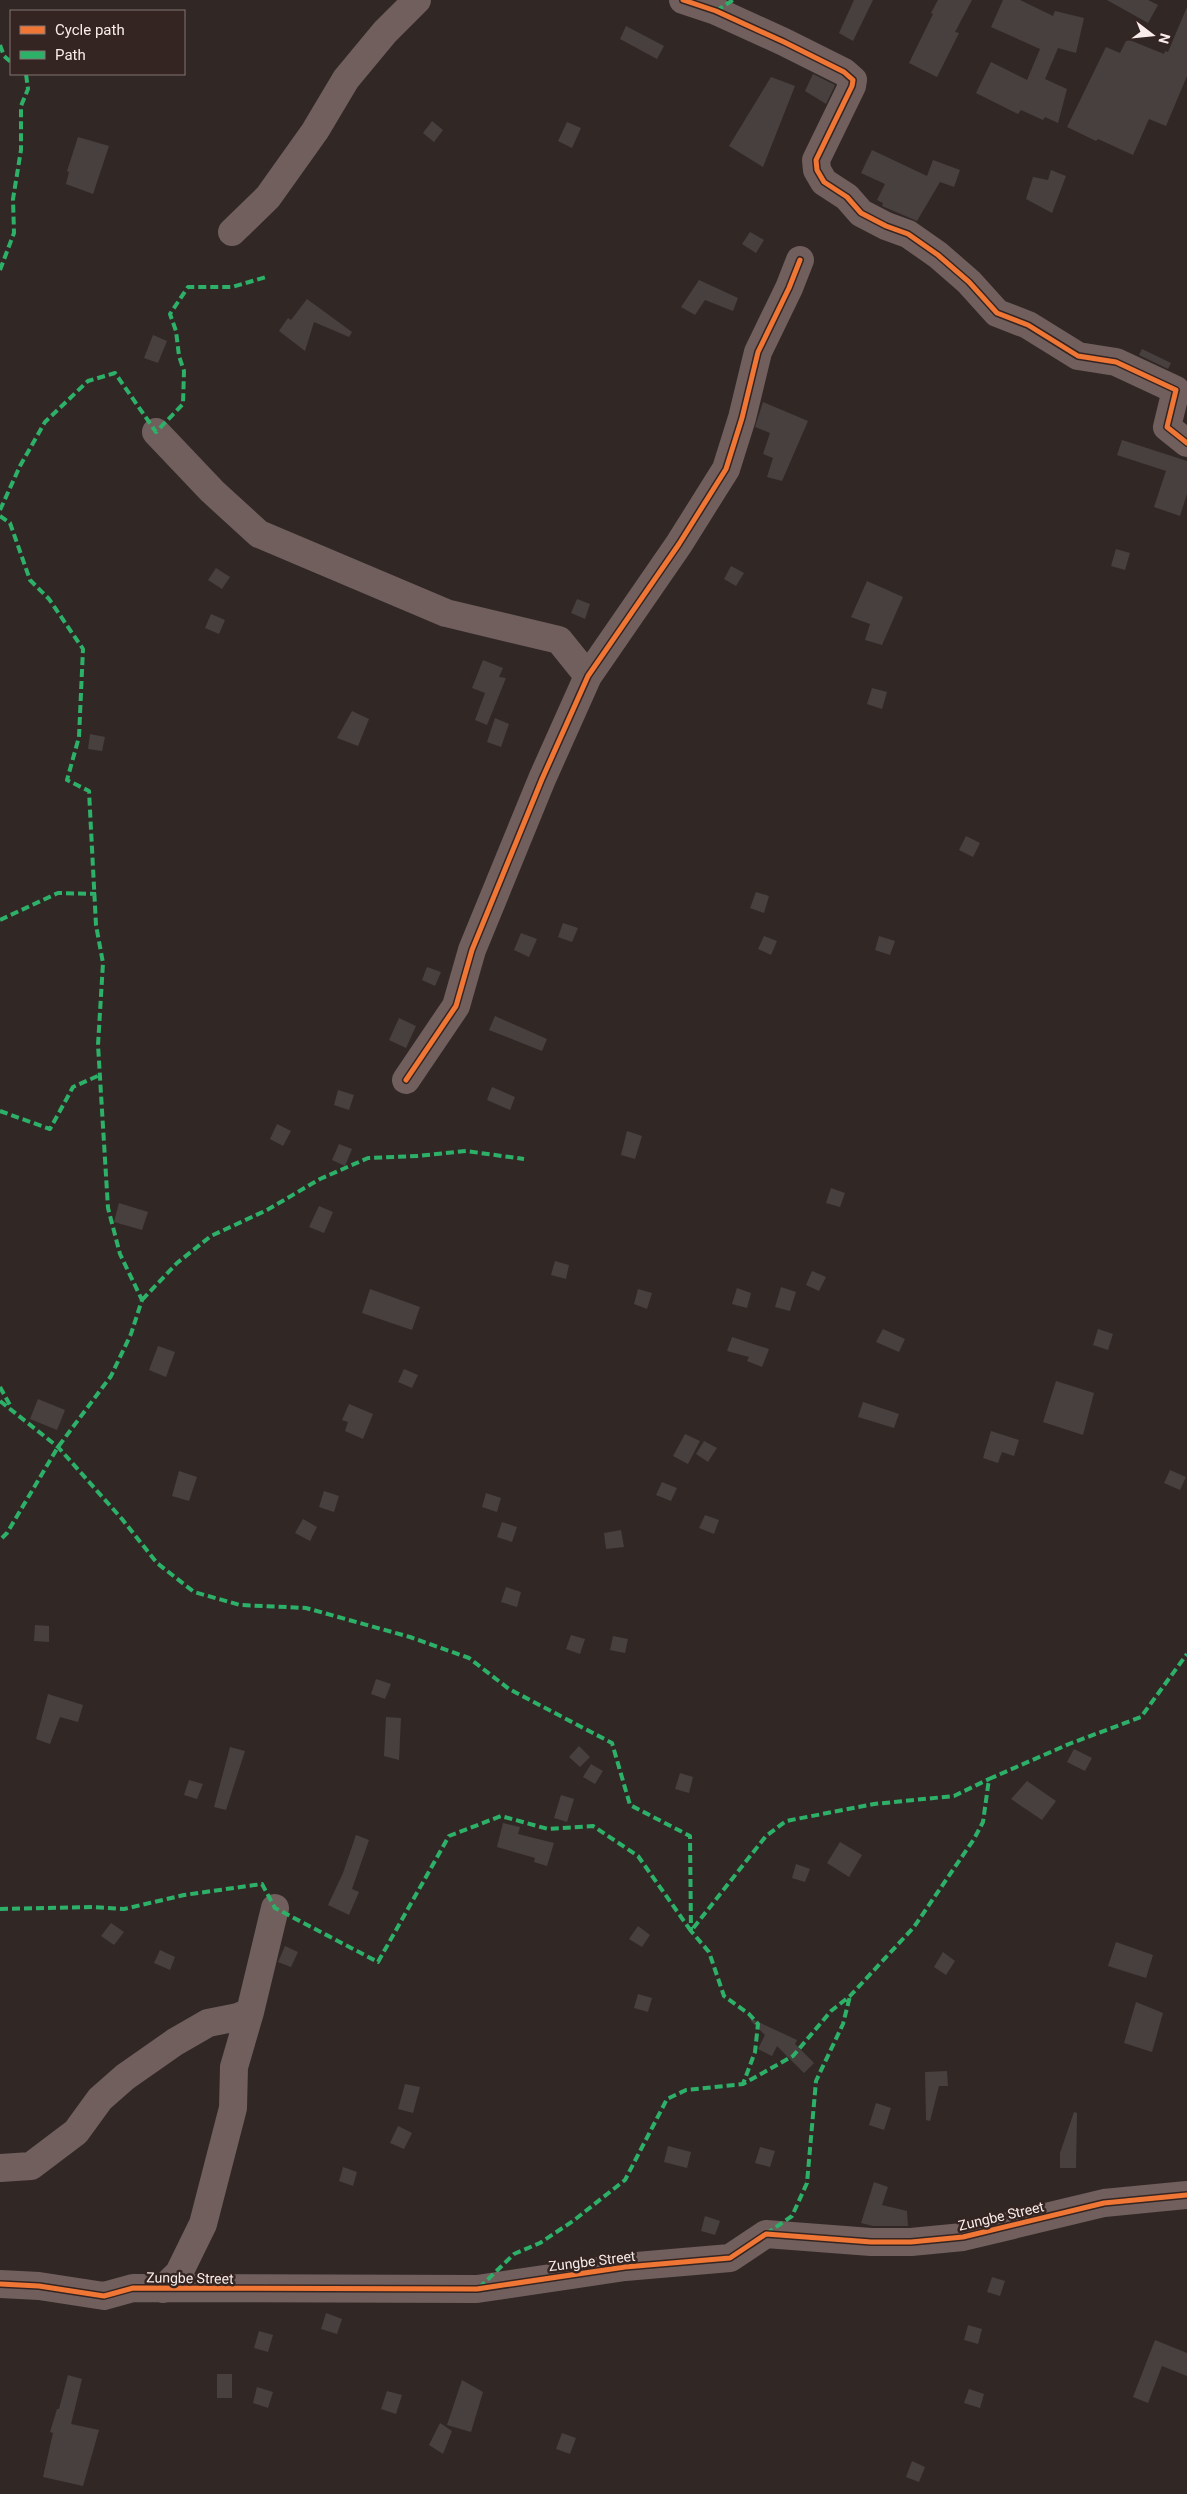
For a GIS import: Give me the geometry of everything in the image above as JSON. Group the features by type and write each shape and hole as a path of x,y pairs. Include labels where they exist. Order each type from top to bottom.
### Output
{"street":[{"path":"232,232 268,196 315,131 346,79 385,32 417,0"},
{"path":"683,0 716,11 844,72 853,80 852,86 816,160 817,170 824,182 848,197 861,212 886,226 908,234 938,256 969,282 997,314 1028,325 1078,356 1116,362 1176,390 1167,427 1187,443"},
{"path":"406,1080 456,1006 472,950 542,778 588,676 680,544 726,469 742,418 758,352 789,288 800,260"},
{"path":"156,432 212,491 259,534 446,613 559,640 588,676"},
{"path":"163,2289 179,2273 203,2224 233,2108 234,2067 250,2012 275,1908"},
{"path":"0,2168 31,2166 76,2132 100,2099 146,2062 208,2023 238,2017 250,2012"},
{"name":"Zungbe Street","path":"0,2284 39,2286 104,2296 133,2288 477,2289 625,2267 730,2258 766,2234 871,2242 911,2242 963,2237 1104,2203 1182,2196"}],"building":[{"path":"854,0 873,0 853,41 839,33"},
{"path":"938,0 972,0 955,32 959,33 937,77 909,63"},
{"path":"1003,0 1020,0 1053,16 1055,11 1084,18 1076,53 1058,48 1045,79 1067,89 1058,123 1045,117 1043,120 1021,110 1018,114 976,93 991,62 1027,80 1040,49 991,27"},
{"path":"1107,0 1148,0 1158,5 1148,23"},
{"path":"1187,7 1187,76 1166,126 1149,119 1133,155 1098,139 1096,141 1067,127 1106,47 1120,53 1127,39 1164,54 1165,51 1168,52"},
{"path":"626,26 664,46 657,59 620,39"},
{"path":"813,74 835,85 826,104 805,91"},
{"path":"771,77 795,86 763,167 729,146"},
{"path":"432,121 443,130 434,142 423,133"},
{"path":"567,122 581,128 572,148 558,141"},
{"path":"78,137 109,146 93,194 66,184 69,172 67,171"},
{"path":"872,150 927,176 933,160 960,170 954,187 940,182 917,221 882,206 883,203 877,200 885,184 861,173"},
{"path":"1051,170 1066,176 1052,213 1026,199 1033,177 1048,180"},
{"path":"750,232 764,240 756,253 742,244"},
{"path":"699,280 738,298 733,311 705,300 695,315 681,307"},
{"path":"307,299 352,332 349,337 314,322 305,351 279,331 288,318 291,320"},
{"path":"153,335 167,341 158,363 144,358"},
{"path":"1142,349 1171,363 1168,369 1139,355"},
{"path":"763,402 808,421 782,481 767,477 773,458 763,454 770,433 755,427"},
{"path":"1122,440 1187,461 1187,494 1180,516 1154,507 1166,471 1117,455"},
{"path":"1116,549 1130,553 1125,570 1111,566"},
{"path":"731,566 744,573 736,586 724,579"},
{"path":"216,568 230,577 222,589 208,580"},
{"path":"867,581 903,597 882,645 865,640 870,624 851,617"},
{"path":"577,599 590,604 585,619 571,613"},
{"path":"211,614 225,620 219,634 205,628"},
{"path":"483,660 503,668 499,677 506,678 487,725 475,720 485,693 472,688"},
{"path":"872,688 887,692 882,709 867,704"},
{"path":"352,711 369,719 358,746 337,738"},
{"path":"495,718 509,724 501,747 487,742"},
{"path":"90,734 105,737 102,751 88,749"},
{"path":"966,836 980,843 973,857 959,850"},
{"path":"756,892 769,896 764,913 750,908"},
{"path":"563,923 578,928 572,942 558,937"},
{"path":"521,933 537,939 529,957 514,950"},
{"path":"764,936 777,941 771,955 758,949"},
{"path":"879,936 895,941 890,955 875,950"},
{"path":"427,967 441,972 435,986 422,980"},
{"path":"495,1016 547,1039 542,1051 489,1030"},
{"path":"399,1018 416,1026 406,1048 389,1040"},
{"path":"492,1087 515,1097 510,1110 487,1100"},
{"path":"338,1090 354,1095 349,1110 334,1105"},
{"path":"277,1124 291,1131 283,1146 270,1139"},
{"path":"627,1131 642,1136 635,1159 621,1155"},
{"path":"339,1144 352,1149 345,1166 332,1160"},
{"path":"831,1188 845,1193 840,1207 826,1203"},
{"path":"119,1203 148,1212 142,1230 114,1222"},
{"path":"319,1206 333,1212 324,1233 309,1227"},
{"path":"555,1261 569,1265 566,1279 551,1275"},
{"path":"812,1271 826,1277 819,1291 806,1285"},
{"path":"781,1287 796,1292 790,1311 775,1307"},
{"path":"737,1288 751,1293 747,1308 732,1304"},
{"path":"370,1289 420,1307 412,1330 362,1313"},
{"path":"638,1289 652,1293 647,1309 634,1304"},
{"path":"883,1329 905,1339 899,1352 876,1342"},
{"path":"1098,1329 1113,1334 1108,1350 1093,1345"},
{"path":"732,1337 769,1349 762,1367 747,1361 749,1357 727,1351"},
{"path":"158,1346 175,1352 166,1377 149,1370"},
{"path":"404,1369 418,1375 412,1388 398,1382"},
{"path":"1056,1381 1094,1393 1083,1435 1043,1422"},
{"path":"38,1399 65,1410 57,1430 30,1419"},
{"path":"863,1402 899,1414 894,1428 858,1417"},
{"path":"349,1404 373,1414 363,1439 345,1431 348,1422 342,1420"},
{"path":"991,1431 1019,1440 1014,1456 1002,1452 998,1463 983,1458"},
{"path":"685,1434 700,1441 688,1464 673,1456"},
{"path":"704,1441 717,1448 708,1462 696,1454"},
{"path":"1170,1470 1186,1477 1180,1490 1164,1483"},
{"path":"179,1471 197,1477 189,1501 172,1496"},
{"path":"662,1482 677,1488 671,1501 656,1495"},
{"path":"324,1491 339,1496 334,1512 319,1507"},
{"path":"486,1493 501,1498 497,1512 482,1507"},
{"path":"705,1515 719,1520 714,1534 699,1528"},
{"path":"303,1519 317,1527 310,1541 295,1533"},
{"path":"502,1522 517,1527 512,1542 497,1537"},
{"path":"621,1530 624,1547 606,1549 604,1533"},
{"path":"506,1587 521,1592 517,1607 501,1602"},
{"path":"35,1625 49,1626 49,1642 34,1641"},
{"path":"571,1635 585,1639 580,1654 566,1649"},
{"path":"613,1636 628,1639 625,1653 610,1650"},
{"path":"376,1679 391,1684 385,1699 371,1694"},
{"path":"48,1694 83,1705 78,1722 60,1717 50,1744 36,1739"},
{"path":"386,1717 401,1718 399,1760 384,1756"},
{"path":"579,1746 590,1757 580,1767 569,1757"},
{"path":"230,1747 245,1751 226,1810 214,1807"},
{"path":"1074,1749 1092,1758 1085,1771 1067,1762"},
{"path":"591,1764 603,1771 595,1784 583,1777"},
{"path":"680,1773 693,1777 689,1793 675,1789"},
{"path":"189,1780 203,1784 197,1799 184,1795"},
{"path":"1027,1781 1056,1801 1042,1820 1011,1799"},
{"path":"561,1795 574,1799 567,1822 554,1818"},
{"path":"503,1823 520,1827 518,1834 554,1843 547,1866 534,1862 535,1858 497,1847"},
{"path":"356,1835 369,1840 352,1889 359,1892 349,1915 328,1905 343,1873"},
{"path":"840,1842 862,1855 849,1877 827,1863"},
{"path":"796,1864 810,1869 805,1882 792,1878"},
{"path":"111,1923 124,1932 114,1945 101,1936"},
{"path":"638,1926 650,1935 642,1947 629,1939"},
{"path":"1116,1942 1153,1955 1146,1978 1108,1966"},
{"path":"285,1946 298,1952 291,1967 278,1962"},
{"path":"160,1950 175,1957 170,1970 154,1963"},
{"path":"943,1952 955,1961 946,1975 934,1967"},
{"path":"638,1994 652,1998 648,2012 634,2008"},
{"path":"1136,2002 1163,2013 1152,2052 1124,2043"},
{"path":"752,2019 797,2040 795,2044 814,2063 804,2073 777,2046 772,2056 758,2049 765,2035 751,2021"},
{"path":"947,2071 948,2086 939,2086 930,2121 926,2120 925,2072"},
{"path":"405,2084 420,2087 413,2113 398,2109"},
{"path":"876,2103 891,2108 884,2130 869,2125"},
{"path":"1074,2112 1077,2113 1076,2168 1060,2168 1060,2153"},
{"path":"398,2126 412,2133 404,2149 390,2143"},
{"path":"668,2146 691,2152 687,2168 664,2162"},
{"path":"760,2147 775,2151 770,2167 755,2163"},
{"path":"343,2167 357,2172 353,2186 339,2181"},
{"path":"874,2182 888,2187 882,2205 907,2211 908,2226 873,2226 861,2223"},
{"path":"705,2216 720,2221 715,2235 701,2231"},
{"path":"992,2277 1005,2281 1000,2296 987,2292"},
{"path":"326,2313 342,2319 337,2334 321,2329"},
{"path":"968,2325 982,2329 978,2344 964,2340"},
{"path":"259,2331 273,2335 268,2352 254,2348"},
{"path":"1155,2340 1187,2353 1187,2376 1162,2366 1148,2403 1133,2397"},
{"path":"217,2374 232,2374 232,2398 217,2398"},
{"path":"68,2375 82,2379 71,2424 99,2430 83,2486 43,2477 53,2433 50,2432 57,2409 59,2409"},
{"path":"462,2380 483,2392 471,2432 447,2425"},
{"path":"257,2387 273,2392 268,2408 253,2403"},
{"path":"969,2389 984,2394 980,2408 964,2403"},
{"path":"387,2391 402,2395 396,2414 381,2409"},
{"path":"440,2423 452,2431 443,2454 429,2445"},
{"path":"562,2433 576,2438 570,2454 556,2449"},
{"path":"912,2461 925,2467 919,2482 906,2477"}],"marked path":[{"path":"716,11 733,0"},
{"path":"0,45 4,56 10,61"},
{"path":"0,270 14,233 13,199 21,150 21,106 28,89 26,75"},
{"path":"0,510 20,466 45,422 88,381 115,373 156,432 183,404 184,371 179,356 176,331 170,314 188,287 232,287 266,277"},
{"path":"0,516 10,523 30,580 49,599 83,649 79,737 67,780 89,791 96,925 103,963 98,1045 108,1208 120,1254 142,1300 131,1334 111,1376 58,1447 7,1533 0,1540"},
{"path":"0,920 58,893 96,894"},
{"path":"0,1111 50,1129 73,1087 100,1075"},
{"path":"142,1300 177,1263 211,1236 267,1210 320,1179 368,1158 418,1156 466,1151 524,1159"},
{"path":"0,1387 11,1407"},
{"path":"0,1401 58,1447 122,1519 157,1563 194,1592 240,1605 306,1608 410,1637 469,1658 509,1689 612,1743 630,1805 690,1836 691,1931 709,1952 724,1996 749,2014 758,2024 755,2052 743,2084"},
{"path":"479,2288 514,2254 540,2243 573,2221 625,2180 667,2099 686,2090 743,2084 793,2056 831,2011 850,1996 914,1927 974,1839 983,1822 989,1779 1069,1744 1141,1717 1187,1654"},
{"path":"0,1909 92,1907 124,1909 184,1895 262,1884 275,1908 378,1962 449,1836 501,1816 548,1829 593,1826 638,1856 691,1931 766,1836 786,1821 874,1804 954,1796 989,1779"},
{"path":"766,2234 792,2216 807,2183 816,2081 843,2024 850,1996"}],"cycle path":[{"path":"683,0 716,11 844,72 853,80 852,86 816,160 817,170 824,182 847,197 861,213 886,226 908,234 938,255 969,282 997,313 1028,325 1078,356 1116,362 1176,390 1167,427 1187,443"},
{"path":"406,1080 456,1006 472,950 542,779 588,676 679,544 726,469 742,418 758,352 789,288 800,260"},
{"path":"0,2284 39,2286 104,2296 133,2288 477,2289 625,2267 730,2258 766,2234 871,2242 911,2242 963,2237 1104,2203 1187,2195"}]}
